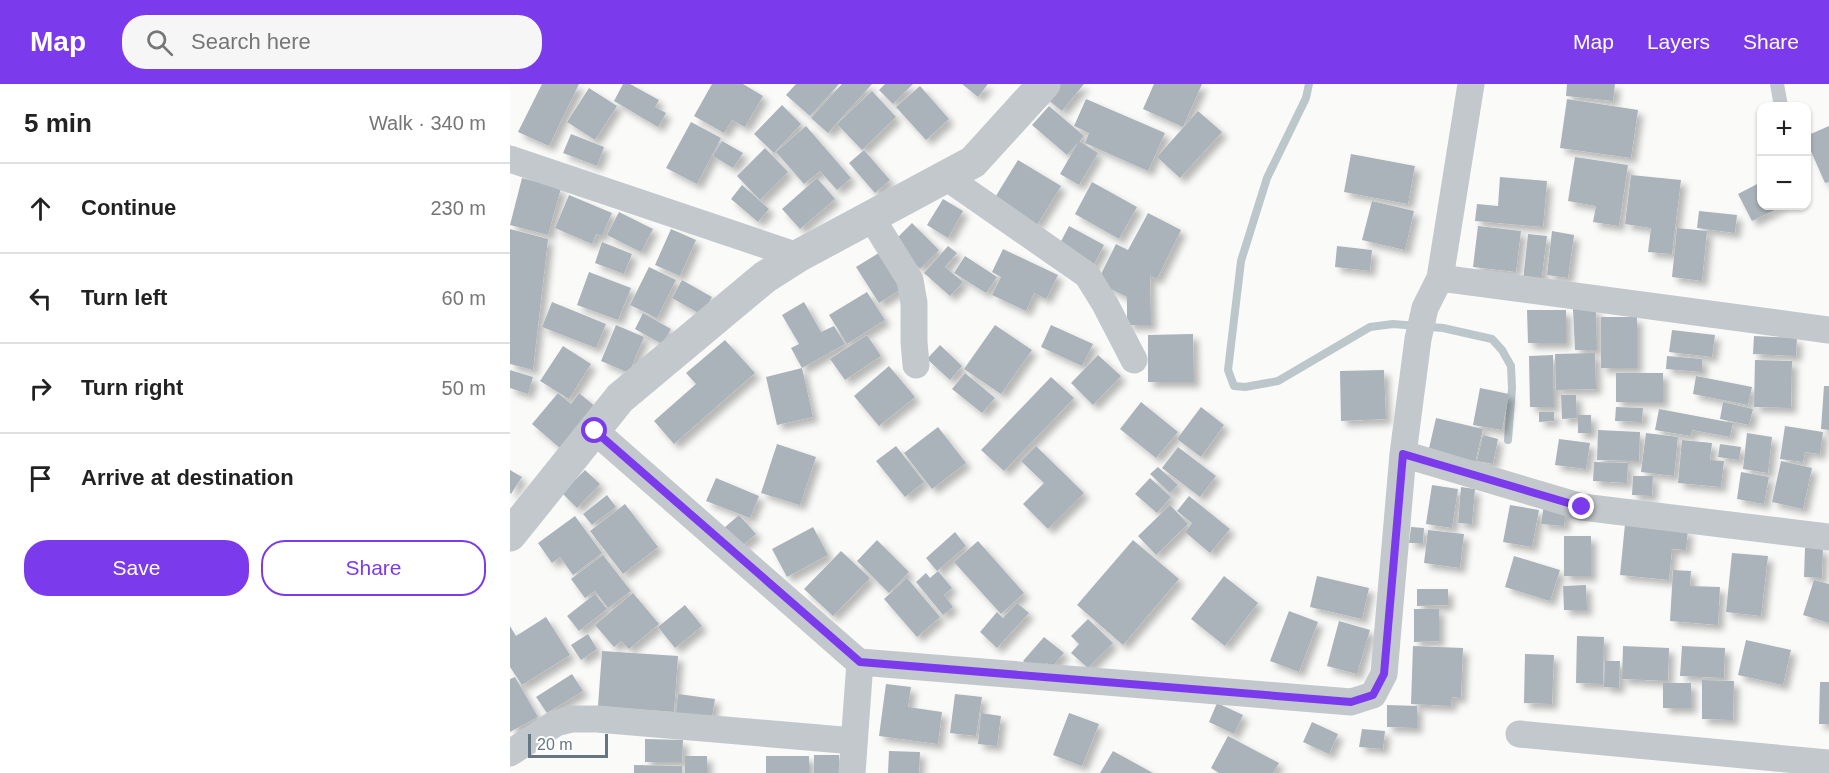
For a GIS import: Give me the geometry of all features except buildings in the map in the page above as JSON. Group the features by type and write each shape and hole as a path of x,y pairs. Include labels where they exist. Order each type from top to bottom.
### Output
{"street":[{"path":"510,535 620,398 765,278 798,256 973,162 1044,84"},
{"path":"595,431 860,662 1351,702 1373,695 1384,674 1403,454 1418,339 1425,308 1440,278 1471,84"},
{"path":"510,159 798,256"},
{"path":"946,177 1087,275 1106,304 1134,360"},
{"path":"871,217 910,280 914,303 916,365"},
{"path":"1440,278 1829,330"},
{"path":"1403,454 1582,507 1829,537"},
{"path":"852,773 860,662"},
{"path":"510,753 556,723 572,719 597,719 854,741"},
{"path":"1519,734 1829,763"}],"lane":[{"path":"1777,84 1780,102"}],"waterway":[{"path":"1309,84 1306,98 1267,178 1241,261 1228,370 1234,386 1245,387 1278,381 1370,327 1393,324 1443,328 1492,339 1502,350 1511,366 1512,388 1508,440"}],"route":[{"path":"595,431 860,662 1351,702 1373,695 1384,674 1403,454 1582,507"}]}
